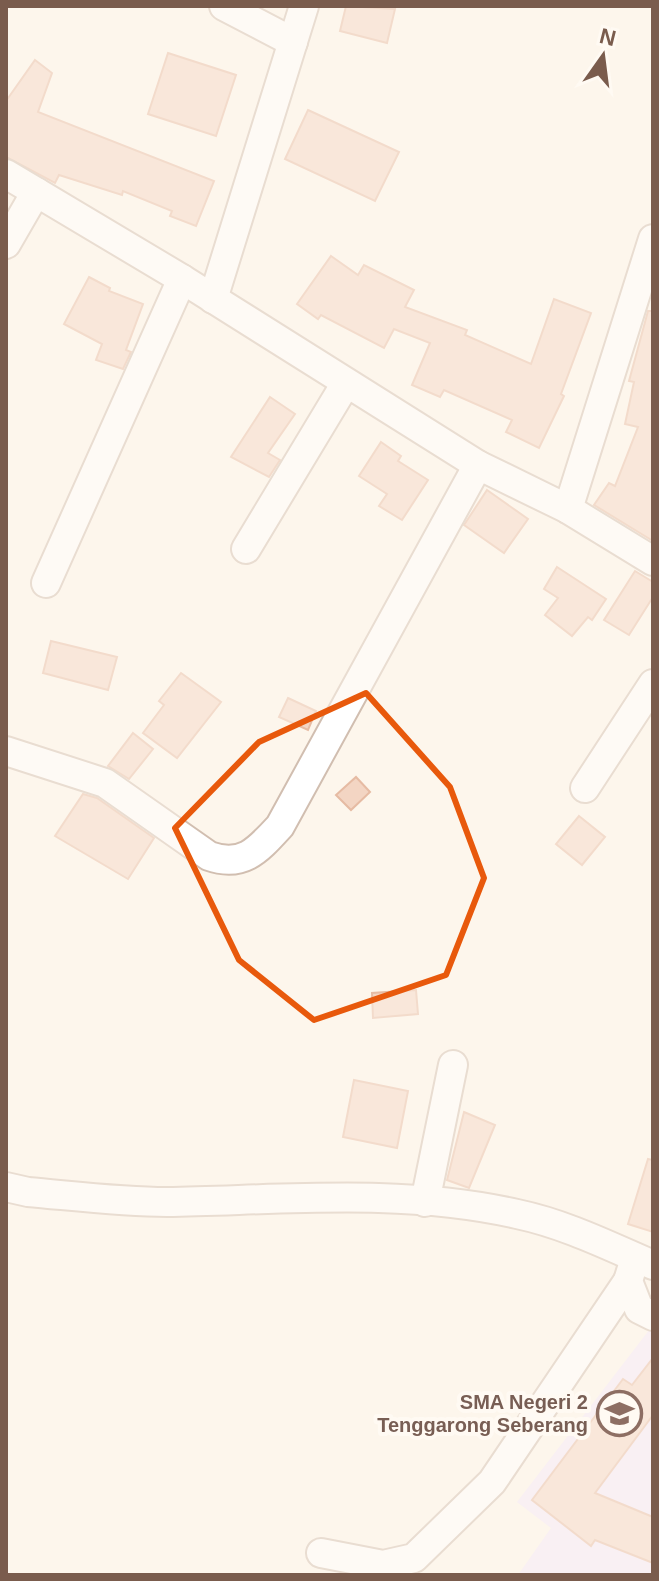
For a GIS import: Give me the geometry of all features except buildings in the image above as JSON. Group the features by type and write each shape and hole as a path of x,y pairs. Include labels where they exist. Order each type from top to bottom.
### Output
{"street":[{"path":"224,6 293,42"},
{"path":"213,299 304,6"},
{"path":"6,174 182,279 478,465 568,509 653,561"},
{"path":"6,244 36,192"},
{"path":"568,509 653,239"},
{"path":"46,583 182,279"},
{"path":"246,549 346,383"},
{"path":"6,751 105,783 209,856 227,863 247,857 280,826 478,465"},
{"path":"585,788 653,684"},
{"path":"425,1202 453,1065"},
{"path":"6,1187 28,1192 163,1202 329,1198 425,1202 517,1214 576,1232 639,1268"},
{"path":"639,1268 639,1309 653,1316"},
{"path":"321,1553 383,1565 414,1558 492,1482 639,1268"}],"highlighted area":[{"path":"366,693 450,787 484,878 446,975 314,1020 239,960 175,828 259,742"}],"shaded area":[{"name":"SMA Negeri 2 Tenggarong Seberang","path":"653,1325 653,1575 518,1575 551,1528 517,1502"}],"place":[{"name":"SMA Negeri 2 Tenggarong Seberang","path":"619,1413"}]}
